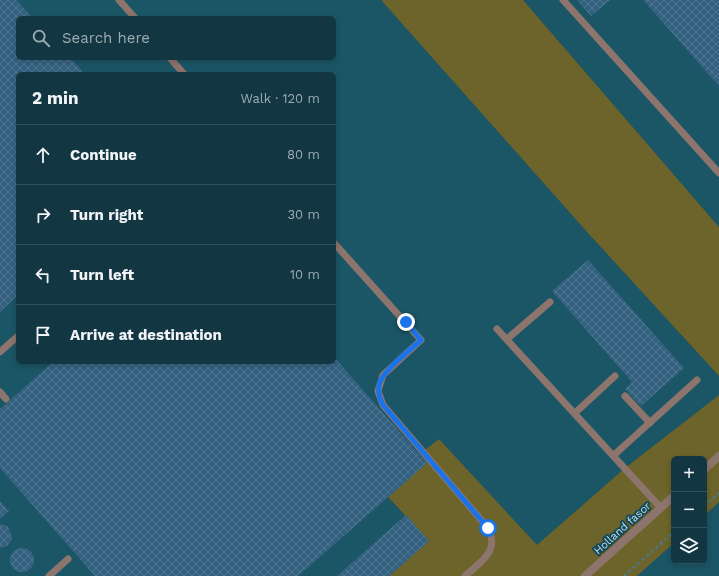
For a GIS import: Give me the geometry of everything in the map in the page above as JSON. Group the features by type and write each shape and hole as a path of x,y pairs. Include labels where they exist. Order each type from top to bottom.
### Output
{"street":[{"path":"707,467 719,456"},
{"name":"Holland fasor","path":"585,576 671,499"}],"lane":[{"path":"119,0 133,16"},
{"path":"563,0 719,173"},
{"path":"172,60 182,72"},
{"path":"336,245 421,340 383,375 378,391 383,405 488,528 492,536 490,553 465,576"},
{"path":"507,338 550,302"},
{"path":"498,329 661,508"},
{"path":"0,352 16,338"},
{"path":"575,413 615,376"},
{"path":"614,455 697,380"},
{"path":"0,392 6,398"},
{"path":"625,396 650,423"},
{"path":"49,576 68,558"}],"path":[{"path":"707,503 719,493"},
{"path":"624,576 671,535"}],"shaded area":[{"path":"0,0 381,0 587,232 719,376 719,395 625,468 537,546 439,439 427,463 388,497 429,541 389,576 0,576"},
{"path":"381,0 523,0 719,227 719,376 587,232"},
{"path":"523,0 719,0 719,227"},
{"path":"719,395 719,502 707,513 707,456 671,456 671,546 637,576 389,576 429,541 388,497 427,463 420,454 439,439 537,545 625,468"},
{"path":"719,502 719,576 637,576 671,546 671,564 707,564 707,513"}],"building":[{"path":"0,0 16,0 31,16 16,16 16,60 72,60 83,72 16,72 16,297 0,312"},
{"path":"577,0 610,0 591,16"},
{"path":"643,0 719,0 719,86"},
{"path":"588,260 684,368 641,406 625,389 632,382 552,291"},
{"path":"336,359 427,463 298,576 95,576 0,468 0,409 51,364 336,364"},
{"path":"0,501 9,511 0,519"},
{"path":"406,515 429,541 389,576 337,576"},
{"path":"0,524 7,526 12,539 7,546 0,548"},
{"path":"22,548 31,551 34,560 31,569 22,572 13,569 10,560 13,551"}],"route":[{"path":"406,322 421,340 383,375 379,383 378,391 380,399 383,405 488,528"}]}
